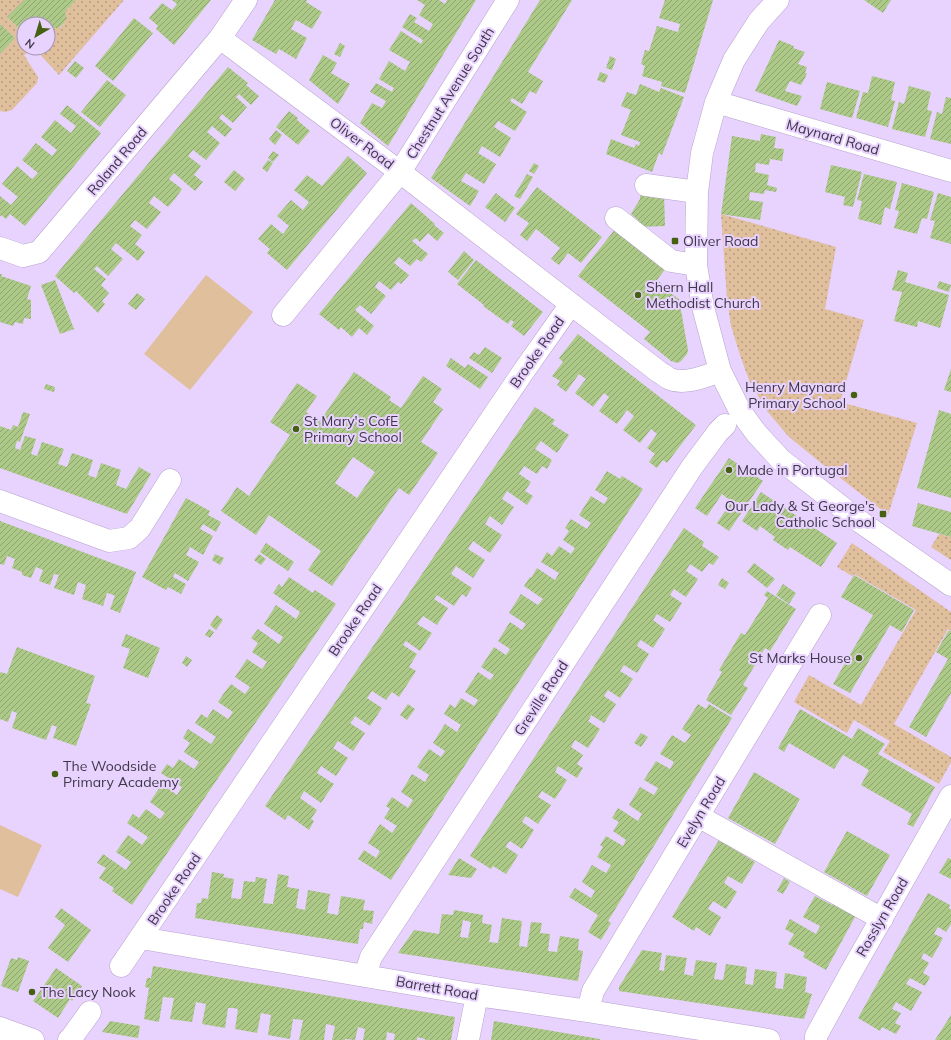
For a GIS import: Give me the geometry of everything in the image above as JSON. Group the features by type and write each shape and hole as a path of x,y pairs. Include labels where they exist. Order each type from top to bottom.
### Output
{"street":[{"name":"Roland Road","path":"0,248 23,256 39,252 220,38 246,0"},
{"name":"Chestnut Avenue South","path":"283,315 400,172 508,0"},
{"path":"778,0 759,21 734,60 716,102 702,153 697,192 696,265 703,307 720,371 740,411 757,434 781,460 862,523 951,584"},
{"name":"Oliver Road","path":"220,38 400,172 671,380 682,381 698,379 720,371"},
{"name":"Maynard Road","path":"716,102 951,172"},
{"path":"646,185 697,192"},
{"path":"616,218 671,261 696,265"},
{"name":"Brooke Road","path":"141,938 514,385 572,304"},
{"name":"Greville Road","path":"365,976 370,957 692,467 725,425"},
{"path":"0,501 109,541 129,538 140,528 170,480"},
{"name":"Evelyn Road","path":"588,1011 593,991 820,615"},
{"name":"Rosslyn Road","path":"816,1040 816,1036 831,1008 951,796"},
{"path":"698,816 882,919"},
{"path":"121,966 141,938"},
{"name":"Barrett Road","path":"141,938 477,995 769,1040"},
{"path":"468,1040 477,995"},
{"path":"72,1039 90,1012"},
{"path":"0,1028 31,1040"}],"shaded area":[{"path":"0,0 24,0 7,17 16,25 16,56 25,56 38,77 37,83 12,110 5,112 0,111 0,54 15,38 0,24"},
{"path":"76,0 124,0 59,75 41,56 56,56 56,28 64,24 66,16 65,11"},
{"path":"721,214 836,247 825,309 864,320 840,402 917,423 888,515 788,436 767,411 749,380 731,326 727,298"},
{"path":"206,275 253,312 190,390 144,354"},
{"path":"939,534 951,537 951,560 931,547"},
{"path":"852,543 951,612 951,630 948,629 894,724 951,757 951,762 939,784 883,752 890,741 854,720 847,733 794,702 809,675 861,705 916,610 854,574 852,576 837,567"},
{"path":"0,825 42,845 18,897 0,889"}],"building":[{"path":"24,0 76,0 65,11 66,19 58,28 56,28 56,16 16,16 16,25 7,17"},
{"path":"172,0 211,0 174,45 156,29 158,26 149,18 162,3 172,10 177,4"},
{"path":"275,0 307,0 306,2 322,12 312,29 296,20 291,29 307,38 296,59 279,49 276,54 252,40"},
{"path":"417,0 439,0 445,4 447,0 476,0 388,146 360,123 372,103 382,108 386,101 370,92 376,83 392,92 394,88 379,79 389,61 405,71 410,62 389,50 401,31 421,44 423,40 402,27 410,14 417,18 414,22 429,31 433,24 419,15 425,5"},
{"path":"540,0 572,0 528,72 543,81 536,94 530,91 522,104 512,98 510,101 527,112 515,131 498,121 494,127 511,138 500,157 482,146 478,153 496,164 484,184 466,173 461,181 479,191 470,206 431,178"},
{"path":"665,0 713,0 685,93 661,86 662,82 642,76 645,66 641,64 645,50 649,51 657,26 678,32 680,24 659,18"},
{"path":"864,0 891,0 883,13"},
{"path":"134,18 153,33 113,81 95,66"},
{"path":"0,24 15,38 0,54"},
{"path":"779,40 794,46 793,48 805,52 798,64 807,67 805,78 801,85 790,81 785,91 802,96 797,106 755,91"},
{"path":"340,43 345,46 340,57 334,54"},
{"path":"323,55 337,63 331,73 350,84 338,104 309,80"},
{"path":"610,56 616,59 612,70 606,68"},
{"path":"75,61 84,68 76,78 67,71"},
{"path":"228,67 248,83 246,85 259,96 251,105 239,94 236,97 247,107 233,123 222,114 219,118 232,129 225,137 212,126 207,132 220,143 206,160 193,150 188,156 201,166 194,175 203,182 195,191 174,173 169,179 182,189 175,199 168,207 154,196 149,203 161,212 147,229 135,220 130,226 142,235 135,244 145,252 138,261 116,243 111,249 123,259 108,276 97,266 94,269 106,279 101,285 109,293 102,301 105,304 98,313 76,291 74,293 55,276"},
{"path":"600,72 608,75 605,83 597,80"},
{"path":"872,76 895,82 891,100 895,101 888,127 856,118 863,92 868,93"},
{"path":"107,80 126,95 100,127 81,112"},
{"path":"827,82 860,91 852,118 820,109"},
{"path":"640,84 659,92 661,88 684,97 662,155 659,153 652,172 606,154 611,139 634,148 636,144 639,146 640,142 621,135 631,110 621,106 627,92 636,95"},
{"path":"909,86 931,92 927,110 932,111 925,137 892,129 899,102 904,104"},
{"path":"946,97 951,98 951,144 930,139 937,112 942,114"},
{"path":"67,105 101,133 25,226 10,214 6,219 1,215 0,217 0,196 11,205 18,197 2,184 17,166 32,179 38,173 22,160 36,143 52,156 57,150 41,137 55,120 71,133 76,126 60,114"},
{"path":"289,111 310,131 298,145 276,127"},
{"path":"276,130 282,135 275,145 269,139"},
{"path":"761,134 776,137 774,148 784,149 782,161 770,159 769,165 756,163 755,172 769,175 767,185 777,188 776,192 765,190 764,194 750,192 749,200 763,202 760,220 721,214 732,136 760,141"},
{"path":"273,151 279,155 273,162 268,158"},
{"path":"348,156 367,173 287,270 267,253 270,249 258,239 271,224 283,234 289,226 277,216 291,200 303,210 309,202 294,190 307,175 322,186"},
{"path":"268,160 273,163 267,172 262,168"},
{"path":"534,163 539,166 534,174 529,171"},
{"path":"831,165 862,172 853,207 843,205 845,197 825,192"},
{"path":"234,170 245,179 235,191 224,182"},
{"path":"527,174 533,177 520,199 514,196"},
{"path":"864,174 897,182 890,209 885,207 881,225 858,219 862,201 857,200"},
{"path":"902,183 934,192 927,219 922,218 917,234 894,228 899,211 895,210"},
{"path":"537,187 602,237 581,263 568,253 559,265 551,259 560,248 536,229 527,241 520,235 529,223 516,214"},
{"path":"496,193 515,208 505,222 485,207"},
{"path":"938,193 951,197 951,244 930,238 935,221 930,220"},
{"path":"664,194 665,226 638,227 638,220 631,214 640,199 640,195"},
{"path":"411,203 444,233 437,241 428,233 420,242 416,238 412,241 428,254 421,262 417,259 410,266 399,257 394,263 409,275 401,284 398,282 391,290 379,281 375,287 386,296 371,314 360,305 355,310 374,326 367,335 359,328 352,337 341,327 339,330 319,314"},
{"name":"Shern Hall Methodist Church","path":"616,228 666,268 657,280 671,291 670,293 679,299 688,350 687,354 678,363 671,361 644,339 650,332 578,276"},
{"path":"464,251 474,260 458,280 448,272"},
{"path":"476,260 543,312 524,336 511,326 514,322 511,320 508,324 483,306 484,305 457,284"},
{"path":"898,270 908,273 905,282 949,295 940,328 918,321 917,327 894,321 902,292 892,290"},
{"path":"0,274 2,274 1,276 31,286 27,299 31,300 31,319 24,318 23,324 15,322 13,326 0,322"},
{"path":"55,280 74,329 60,334 41,285"},
{"path":"939,281 951,285 949,292 937,288"},
{"path":"137,293 145,299 136,310 128,304"},
{"path":"578,334 696,425 667,463 663,460 657,468 649,462 655,454 647,448 657,434 651,429 640,443 623,430 634,416 627,410 617,424 599,411 609,397 604,393 593,407 575,393 586,379 579,374 566,392 557,385 560,381 552,376 563,362 559,358"},
{"path":"485,347 502,358 492,373 469,358 474,352 479,355"},
{"path":"451,358 465,368 468,364 488,377 480,389 446,366"},
{"path":"951,369 951,392 944,390"},
{"path":"354,372 391,397 389,400 401,408 423,376 442,389 433,402 443,409 421,442 438,453 409,495 399,488 332,586 308,570 321,551 269,515 256,535 221,511 237,487 249,496 290,435 270,422 297,383 317,396 306,412 320,421","holes":["353,457 375,472 357,498 335,483"]},
{"path":"46,384 55,387 54,392 44,389"},
{"path":"535,407 555,420 552,424 569,435 557,453 541,441 535,449 552,460 547,469 542,466 537,474 524,466 519,474 531,482 525,491 533,496 527,505 507,491 502,499 514,507 502,525 490,516 485,524 502,535 490,553 473,541 468,549 485,560 473,578 456,566 451,574 472,588 466,597 462,594 454,606 437,595 434,599 448,608 437,625 423,616 417,624 432,633 420,651 406,641 403,645 417,654 409,667 416,671 399,697 392,692 386,700 372,691 367,698 382,708 370,726 355,716 350,723 365,733 353,751 338,741 333,748 348,758 336,776 321,766 317,773 334,784 321,803 304,791 300,798 317,810 311,819 314,821 309,830 288,815 285,820 265,806"},
{"path":"939,410 951,414 951,498 917,488"},
{"path":"23,412 30,414 20,442 17,441 15,448 20,450 25,436 36,439 31,454 37,456 42,442 64,449 58,464 67,467 72,453 93,460 88,475 96,478 101,463 121,470 116,485 126,489 139,467 151,474 127,514 0,468 0,426 11,430 13,425 18,427"},
{"path":"729,458 763,481 729,531 717,523 732,501 722,494 707,516 695,508"},
{"path":"607,471 620,479 622,476 643,489 391,880 358,859 364,850 376,858 380,851 368,843 380,824 392,833 397,826 384,818 390,809 386,806 392,797 408,808 413,800 401,792 412,774 425,782 429,775 417,767 429,749 441,757 445,751 433,743 445,724 457,732 461,725 444,714 450,704 455,708 461,698 474,706 478,700 465,692 478,672 490,680 494,675 481,667 494,647 506,655 510,649 498,641 510,622 522,630 526,624 509,613 521,594 538,605 543,599 524,586 530,577 531,578 537,568 555,580 559,573 541,562 547,552 552,556 559,546 571,554 575,548 563,540 569,531 565,528 571,519 587,529 591,523 579,515 591,496 604,504 608,498 595,490"},
{"path":"761,492 837,543 821,567 790,547 788,550 773,540 775,537 760,526 757,531 742,521"},
{"path":"186,498 210,511 208,515 221,522 216,532 203,524 200,529 213,536 203,555 190,547 186,555 199,562 188,581 175,573 173,577 186,584 181,594 168,587 166,590 142,577"},
{"path":"918,503 951,512 951,537 912,526"},
{"path":"0,521 136,572 120,613 110,609 115,596 111,594 107,593 103,606 82,599 86,585 78,582 74,595 54,588 59,575 54,574 50,585 39,581 43,570 36,567 31,578 22,575 22,572 12,568 15,559 7,556 4,565 0,564"},
{"path":"684,528 704,542 702,546 719,557 713,565 709,563 702,572 690,564 686,571 698,579 686,597 674,589 670,595 682,603 670,622 657,614 653,620 665,629 653,648 641,640 639,642 637,646 649,654 637,673 624,665 620,671 633,679 620,698 608,690 604,696 616,704 604,723 591,715 588,721 600,729 588,748 575,740 571,747 583,755 577,764 583,768 577,778 558,766 555,772 567,780 555,799 542,791 538,797 551,805 538,824 526,816 522,822 534,830 522,849 510,841 507,844 506,847 518,855 512,865 506,874 493,866 491,869 470,856"},
{"path":"266,543 294,562 288,571 260,552"},
{"path":"215,554 224,558 220,565 212,560"},
{"path":"259,554 266,559 261,565 254,560"},
{"path":"754,563 775,579 767,588 747,572"},
{"name":"St Marks House","path":"854,575 914,610 902,632 890,625 850,693 833,684 873,615 841,597"},
{"path":"289,577 313,593 315,590 336,604 132,905 112,891 114,888 99,878 106,868 97,863 103,854 126,870 131,862 116,852 128,835 142,845 148,837 127,823 133,814 139,818 146,809 160,819 165,813 150,802 162,784 177,795 182,787 161,773 167,764 173,768 179,759 194,769 199,762 184,752 190,743 183,738 188,729 211,744 216,737 195,723 201,714 207,718 213,709 228,719 233,712 218,702 231,684 245,694 250,687 235,677 247,659 262,669 267,662 252,652 258,643 251,638 258,629 279,644 283,637 264,624 276,605 296,619 300,612 273,593 279,584 282,587"},
{"path":"722,578 729,583 725,589 718,585"},
{"path":"783,584 796,593 789,604 776,595"},
{"path":"767,591 796,609 770,651 765,648 743,685 748,688 731,715 706,700 722,672 719,670 741,633 745,635 768,598 764,595"},
{"path":"217,615 223,620 216,630 210,625"},
{"path":"209,629 214,632 210,638 205,635"},
{"path":"949,630 951,631 951,693 926,737 909,727 948,659 936,652"},
{"path":"126,634 160,648 148,678 123,668 130,649 121,646"},
{"path":"17,647 95,676 86,703 91,704 76,746 53,738 57,727 52,725 46,740 12,728 17,713 12,711 8,722 0,719 0,673 7,674"},
{"path":"186,656 192,660 187,667 182,663"},
{"path":"408,704 415,709 407,720 400,715"},
{"path":"698,704 706,709 709,704 732,718 608,921 611,923 601,940 588,932 598,915 569,897 575,888 591,898 595,891 582,882 592,865 606,873 611,865 597,857 603,847 600,845 606,836 623,846 626,840 613,831 619,822 612,818 618,808 638,821 642,814 629,805 640,787 654,795 658,788 644,780 656,761 670,769 674,762 660,754 672,735 685,743 691,735 682,729"},
{"path":"800,709 852,739 858,728 885,744 878,754 935,787 913,827 907,824 912,814 861,785 869,770 843,755 834,769 789,743 784,752 778,748"},
{"path":"641,733 648,737 641,747 634,743"},
{"path":"754,772 800,799 775,844 728,818"},
{"path":"847,831 890,855 867,896 824,872"},
{"path":"719,840 755,862 742,884 728,876 724,883 737,892 726,909 713,901 708,909 721,917 710,936 696,927 694,931 672,917"},
{"path":"459,858 477,869 471,878 448,875"},
{"path":"948,858 951,859 951,879 939,873"},
{"path":"212,872 224,874 223,877 234,879 231,898 241,899 244,881 255,882 256,877 267,879 263,903 273,904 278,874 289,876 287,887 299,889 296,908 305,910 308,890 330,894 327,913 332,914 338,915 341,896 365,900 363,910 374,911 372,924 364,922 363,929 360,929 358,944 195,918 197,903 201,903 202,898 208,899"},
{"path":"784,878 790,882 783,894 777,891"},
{"path":"928,893 950,905 951,924 946,932 938,927 936,930 934,934 943,938 932,958 924,953 921,958 929,963 923,973 930,977 925,986 910,978 906,984 922,992 911,1011 896,1002 892,1009 901,1013 895,1023 901,1026 896,1034 882,1027 880,1031 858,1018"},
{"path":"815,896 832,905 834,902 856,915 826,970 803,957 805,953 788,944 794,934 785,929 790,919 816,934 820,926 803,917"},
{"path":"61,908 91,930 68,962 48,948 65,925 55,917"},
{"path":"454,910 483,915 482,923 492,925 489,942 498,943 502,918 522,921 519,946 527,947 531,922 542,923 540,933 550,934 548,951 557,952 560,936 579,939 578,950 583,951 578,981 398,953 414,930 439,934 442,914 453,915","holes":["463,920 471,922 468,938 460,937"]},
{"path":"642,950 662,953 659,970 664,971 666,955 687,958 684,974 693,976 696,960 717,963 714,979 723,980 726,964 747,967 745,984 753,985 755,969 777,972 775,988 783,989 785,973 807,977 805,992 812,994 804,1019 619,991 619,987"},
{"path":"18,957 29,961 18,992 1,986 11,958 17,960"},
{"path":"153,966 455,1017 451,1040 425,1040 417,1037 417,1040 394,1040 395,1034 387,1032 386,1040 363,1040 365,1029 358,1027 355,1040 332,1040 335,1026 326,1024 324,1040 299,1040 303,1020 293,1019 290,1039 268,1035 271,1015 261,1013 257,1033 235,1029 238,1009 233,1008 228,1008 225,1028 202,1024 206,1004 196,1002 192,1022 170,1019 174,998 163,997 159,1022 144,1019 149,988 145,987 147,978 151,978"},
{"path":"56,968 82,986 72,1001 70,999 58,1018 33,1001"},
{"path":"951,1015 951,1040 935,1040"},
{"path":"110,1021 140,1026 138,1038 102,1032"},
{"path":"494,1021 600,1039 600,1040 491,1040"}],"place":[{"name":"Oliver Road","path":"675,241"},
{"name":"Shern Hall Methodist Church","path":"638,295"},
{"name":"Henry Maynard Primary School","path":"854,395"},
{"name":"St Mary's CofE Primary School","path":"296,429"},
{"name":"Made in Portugal","path":"729,470"},
{"name":"Our Lady & St George's Catholic School","path":"883,514"},
{"name":"St Marks House","path":"859,658"},
{"name":"The Woodside Primary Academy","path":"55,774"},
{"name":"The Lacy Nook","path":"32,992"}]}
